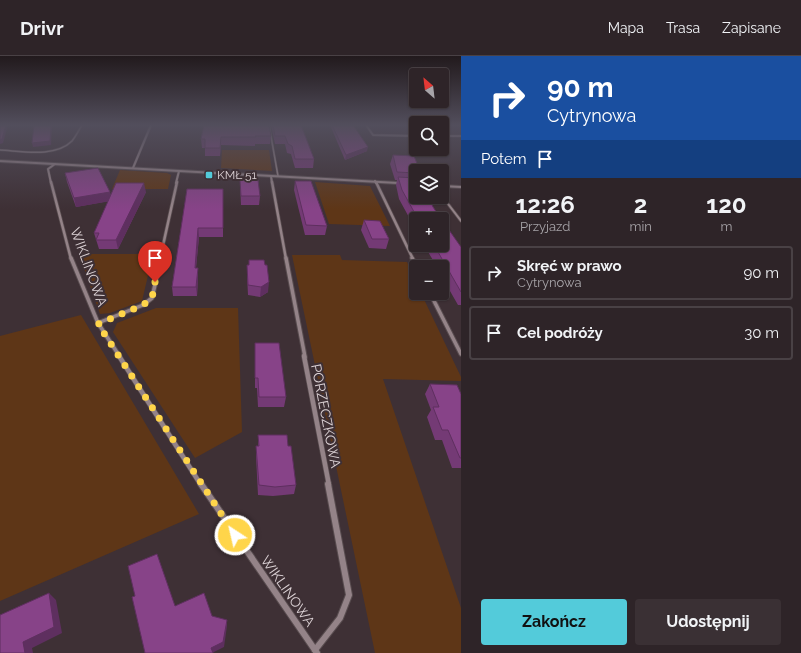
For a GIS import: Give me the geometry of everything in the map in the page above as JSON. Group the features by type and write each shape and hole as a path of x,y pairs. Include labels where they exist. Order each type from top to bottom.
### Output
{"street":[{"path":"133,168 139,153"},
{"path":"0,161 409,183"},
{"name":"WIKLINOWA","path":"55,164 48,169 55,206 77,275 98,324 217,510 316,651"},
{"path":"98,324 143,305 152,298 178,171"},
{"name":"PORZECZKOWA","path":"271,176 348,595 347,604 337,624 316,651"},
{"path":"375,181 414,260"},
{"path":"449,186 461,187"},
{"path":"434,300 461,354"}],"lane":[{"path":"274,153 278,176"},
{"path":"448,204 461,221"}],"shaded area":[{"path":"222,153 269,153 272,171 221,168"},
{"path":"120,170 167,173 171,175 168,189 112,189"},
{"path":"315,182 370,186 390,226 329,224"},
{"path":"79,254 153,254 142,301 110,313 100,314"},
{"path":"292,255 340,255 342,260 407,262 409,266 409,300 424,300 461,377 461,381 383,379 461,608 461,653 375,653"},
{"path":"156,308 238,308 242,432 195,458 113,332 117,323"},
{"path":"81,315 199,514 0,601 0,336"}],"building":[{"path":"294,153 312,153 314,159 295,159"},
{"path":"393,155 414,156 417,164 409,164 409,173 397,172"},
{"path":"98,168 110,192 74,198 65,173"},
{"path":"398,177 409,178 409,203 402,190"},
{"path":"240,180 258,180 260,196 241,196"},
{"path":"295,181 311,181 327,226 306,225"},
{"path":"116,183 144,183 116,240 96,240 99,233 94,233"},
{"path":"187,189 223,189 223,228 198,228 195,268 198,268 196,287 172,287"},
{"path":"410,204 432,204 436,212 414,212"},
{"path":"364,220 380,221 389,239 372,239"},
{"path":"449,230 461,247 461,292 449,271 449,260 443,260 438,252 449,252"},
{"path":"249,260 264,260 265,265 267,265 269,282 261,287 248,285 247,265 249,265"},
{"path":"255,343 279,343 286,397 259,397 258,378 255,378"},
{"path":"430,384 457,385 461,394 461,458 448,430 442,430 433,407 439,407"},
{"path":"258,435 287,435 288,446 291,446 296,485 275,487 259,485 256,446 259,446"},
{"path":"157,554 175,606 204,593 212,616 227,620 223,642 211,648 213,653 145,653 132,597 135,596 128,566"},
{"path":"49,593 54,627 23,642 25,653 0,653 0,615"}],"place":[{"name":"KMŁ 51","path":"209,175"}],"route":[{"path":"155,282 152,298 143,305 98,324 217,510 235,535"}]}
